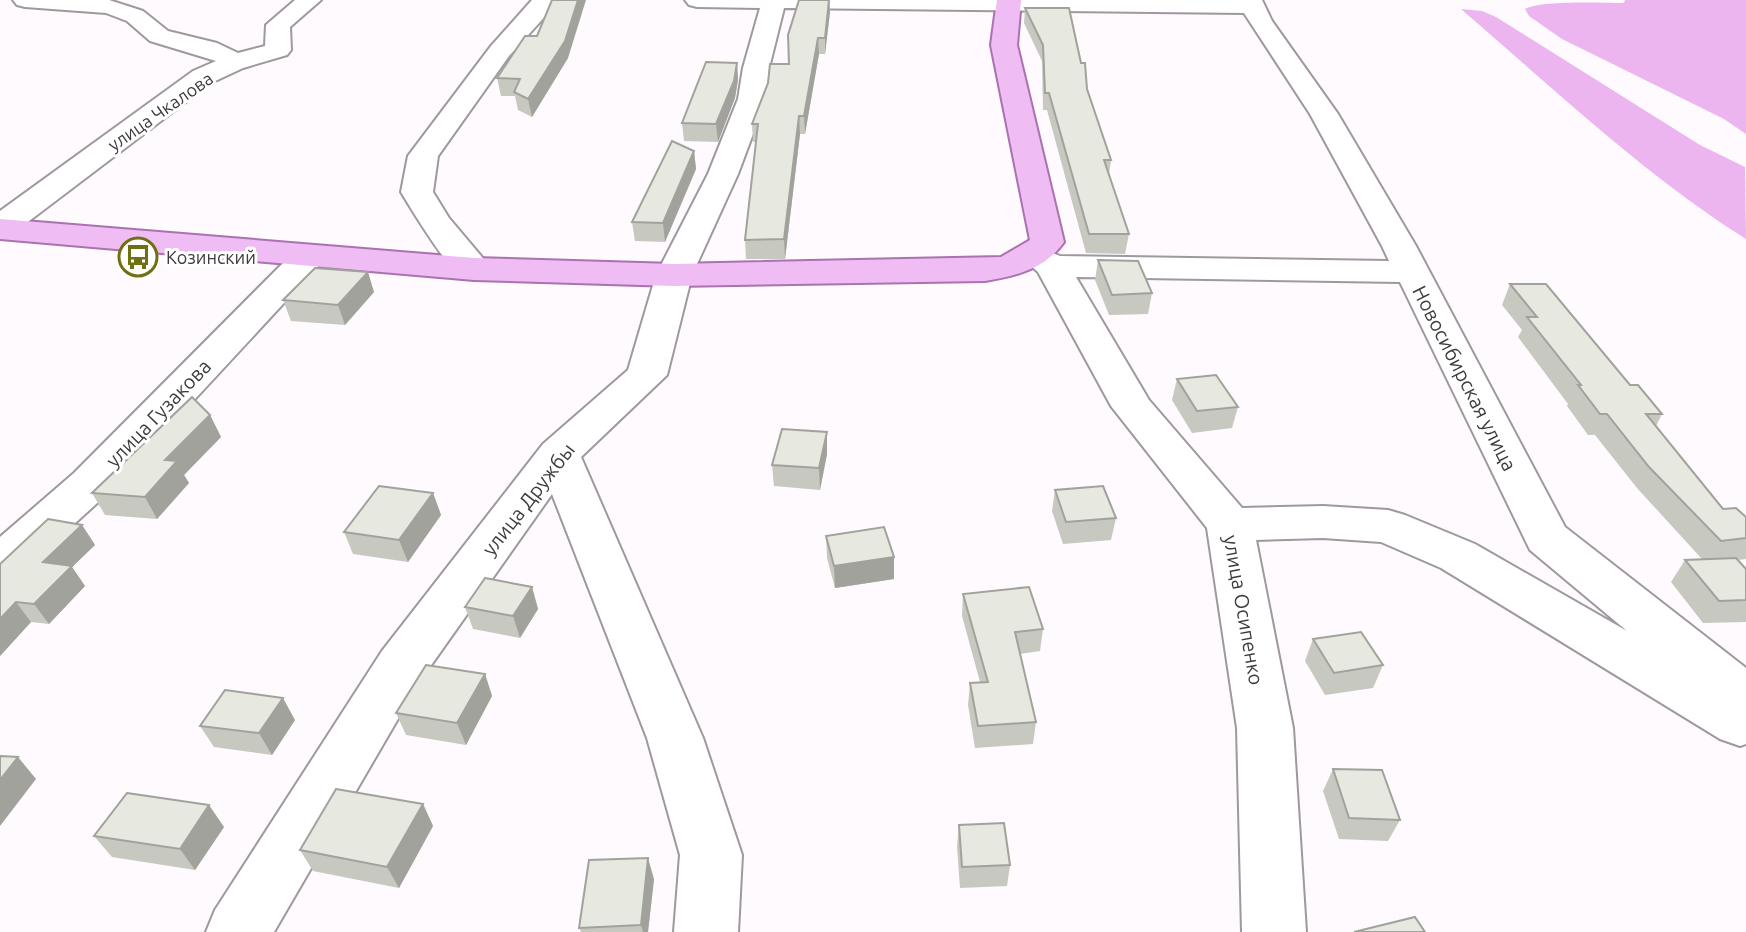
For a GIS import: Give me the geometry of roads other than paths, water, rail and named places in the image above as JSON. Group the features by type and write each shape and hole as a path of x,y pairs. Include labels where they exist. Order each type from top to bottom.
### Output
{"main road":[{"name":"улица Осипенко","path":"1010,2 1004,45 1044,250"},
{"path":"0,228 474,269 674,275 985,270 1020,264 1044,250"}],"street":[{"path":"25,0 101,4 136,16 157,35 207,48 226,55 234,62"},
{"name":"улица Чкалова","path":"0,228 202,77 234,62 278,50 278,25 309,0"},
{"path":"474,269 436,223 417,192 423,156 500,51 548,0"},
{"path":"697,0 1250,3"},
{"name":"улица Дружбы","path":"238,932 401,666 558,454 647,375 674,275 723,174 752,99 756,68 774,1"},
{"name":"Новосибирская улица","path":"1250,3 1324,114 1411,272 1547,538 1746,699"},
{"path":"1044,250 1411,272"},
{"name":"улица Осипенко","path":"1044,250 1132,406 1230,524 1265,728 1274,932"},
{"name":"улица Гузакова","path":"0,564 90,484 309,256"},
{"path":"558,454 675,738 711,855 706,932"},
{"path":"1230,524 1323,522 1388,526 1458,556 1746,727"}],"place":[{"name":"Козинский","path":"138,257"}]}
